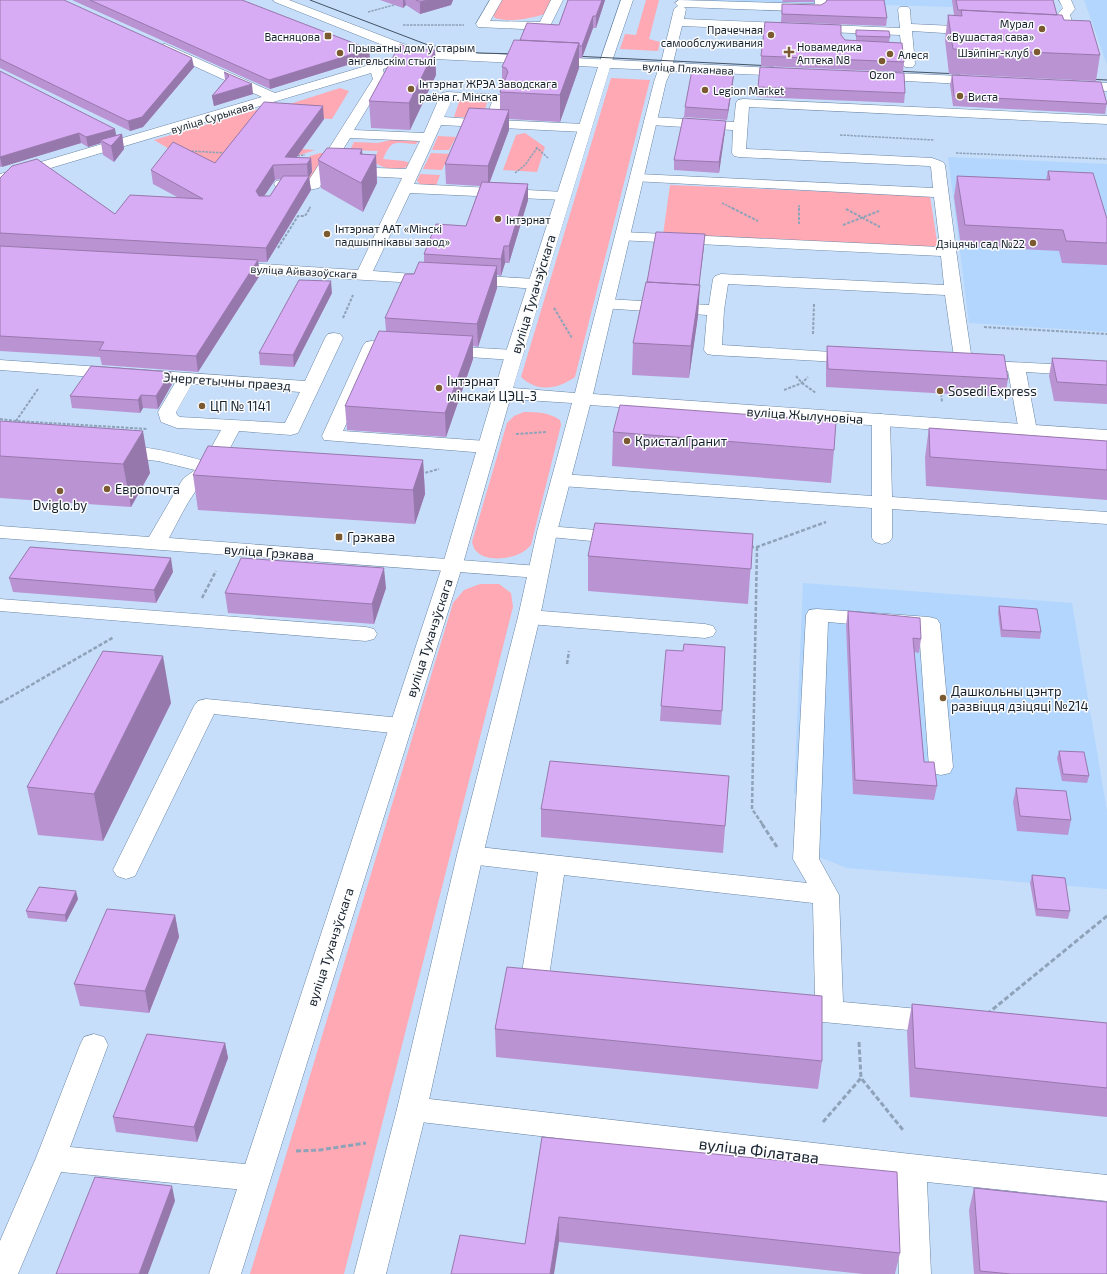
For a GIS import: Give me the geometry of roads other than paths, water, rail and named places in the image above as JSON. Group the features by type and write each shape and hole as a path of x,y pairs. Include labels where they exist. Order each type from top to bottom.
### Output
{"main road":[{"name":"вуліца Пляханава","path":"279,0 394,45 424,53 467,57 804,73"},
{"path":"496,0 482,24 544,26 557,0"},
{"name":"вуліца Тухачэўскага","path":"225,1274 402,726 452,567 486,447 584,128 626,0"},
{"path":"370,1274 412,1109 470,855 529,617 547,532 607,304 651,121 682,1 766,3 820,8 820,0"},
{"path":"1039,35 1061,36 1070,33 1064,14 1069,9 1065,0"},
{"path":"904,9 909,64"},
{"path":"677,22 848,30 992,31"},
{"path":"848,30 848,45"},
{"path":"152,42 275,98"},
{"path":"863,46 908,48"},
{"name":"вуліца Сурыкава","path":"0,179 424,53"},
{"path":"273,195 280,184 314,185 328,170 345,134 379,79 376,68"},
{"path":"860,76 995,82"},
{"path":"1059,85 1107,87"},
{"path":"359,282 412,174 447,96 500,98 490,124"},
{"path":"1107,120 743,103 739,153 932,162 938,164 958,326 957,363 1107,372"},
{"path":"436,121 584,128"},
{"path":"651,121 740,126"},
{"path":"114,130 135,140"},
{"path":"345,134 428,137"},
{"path":"74,158 87,166"},
{"path":"328,170 412,174"},
{"path":"638,178 942,193"},
{"path":"405,188 564,196"},
{"path":"623,237 949,252"},
{"name":"вуліца Айвазоўскага","path":"211,266 266,269 359,282 536,284"},
{"path":"870,358 713,350 716,310 721,279 953,290"},
{"path":"607,304 716,310"},
{"path":"187,378 167,412 168,418 177,422 291,429 334,338"},
{"path":"486,447 331,436 372,346 514,355"},
{"name":"Энергетычны праезд","path":"0,366 311,387"},
{"path":"1016,367 1028,430"},
{"name":"вуліца Жылуновіча","path":"503,393 1107,436"},
{"path":"881,420 882,538"},
{"path":"156,543 191,482 210,468 233,426"},
{"path":"103,451 158,455 210,468 249,470"},
{"path":"561,480 1107,518"},
{"path":"547,532 638,539"},
{"name":"вуліца Грэкава","path":"4,538 156,543 452,567 538,572"},
{"path":"0,605 366,634"},
{"path":"829,1011 826,895 806,859 817,615 929,624 941,767"},
{"path":"529,617 705,631"},
{"path":"126,870 206,706 402,726"},
{"path":"470,855 826,895"},
{"path":"552,865 534,985 574,989"},
{"path":"765,1006 972,1025"},
{"path":"2,1274 51,1158 94,1045"},
{"name":"вуліца Філатава","path":"412,1109 911,1167 1107,1188"},
{"path":"51,1158 255,1178"},
{"path":"911,1167 915,1274"}],"tram line":[{"path":"310,0 428,45 478,53 519,54"},
{"path":"573,56 773,66"},
{"path":"893,71 960,74"},
{"path":"1084,79 1107,80"}],"place":[{"name":"Мурал «Вушастая сава»","path":"1042,29"},
{"name":"Прачечная самообслуживания","path":"771,35"},
{"name":"Васняцова","path":"328,36"},
{"name":"Новамедика Аптека N8","path":"789,52"},
{"name":"Шэйпінг-клуб","path":"1037,52"},
{"name":"Прыватны дом ў старым ангельскім стылі","path":"340,53"},
{"name":"Алеся","path":"890,54"},
{"name":"Ozon","path":"882,61"},
{"name":"Інтэрнат ЖРЭА Заводскага раёна г. Мінска","path":"411,89"},
{"name":"Legion Market","path":"705,90"},
{"name":"Виста","path":"960,96"},
{"name":"Інтэрнат","path":"498,219"},
{"name":"Інтэрнат ААТ «Мінскі падшыпнікавы завод»","path":"327,234"},
{"name":"Дзіцячы сад №22","path":"1033,243"},
{"name":"Інтэрнат мінскай ЦЭЦ-3","path":"439,388"},
{"name":"Sosedi Express","path":"940,391"},
{"name":"ЦП № 1141","path":"202,406"},
{"name":"КристалГранит","path":"627,441"},
{"name":"Европочта","path":"107,489"},
{"name":"Dviglo.by","path":"60,491"},
{"name":"Грэкава","path":"339,537"},
{"name":"Дашкольны цэнтр развіцця дзіцяці №214","path":"943,698"}]}
